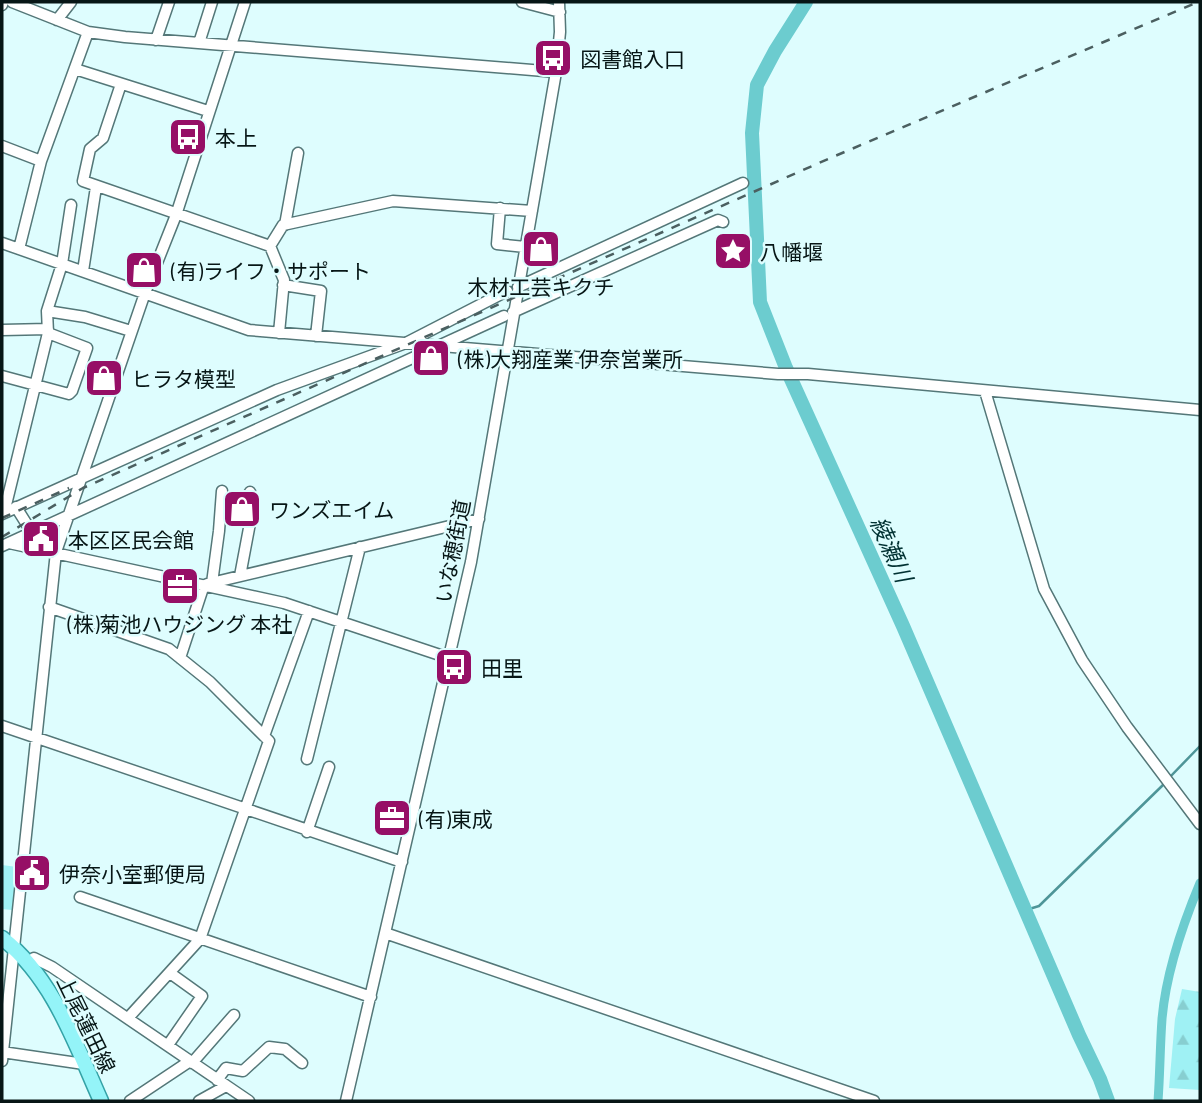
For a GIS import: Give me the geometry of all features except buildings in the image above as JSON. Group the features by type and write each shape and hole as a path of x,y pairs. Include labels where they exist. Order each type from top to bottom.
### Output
{"main road":[{"name":"上尾蓮田線","path":"7,943 28,962 47,987 101,1101"}],"street":[{"path":"12,2 88,32 156,40 556,72"},
{"path":"57,20 71,2"},
{"path":"156,40 169,2"},
{"path":"199,43 212,2"},
{"path":"2,1060 7,943 36,737 56,552 131,331 176,215 245,2"},
{"path":"522,2 560,7"},
{"name":"いな穂街道","path":"346,1101 479,519 507,351 513,289 526,247 556,72 560,7"},
{"path":"19,249 41,161 88,32"},
{"path":"75,69 208,111"},
{"path":"121,84 103,138 90,149 83,181 270,246 284,280 279,332"},
{"path":"2,146 41,161"},
{"path":"285,225 298,153"},
{"path":"3,513 277,390 406,342 513,289 743,183"},
{"path":"83,271 96,187"},
{"path":"270,246 283,225 393,201 532,211"},
{"path":"3,513 48,331 47,311 62,264 71,205"},
{"path":"500,208 497,244 526,247"},
{"path":"4,543 718,220 723,222"},
{"path":"2,243 249,330 778,374 808,374 1200,410"},
{"path":"284,285 321,291 316,335"},
{"path":"47,311 85,317 131,331"},
{"path":"2,330 48,331 87,348 69,394 2,376"},
{"path":"985,391 1044,589 1082,660 1134,737 1200,824"},
{"path":"180,658 208,584 219,531 222,491"},
{"path":"240,576 250,523 250,492"},
{"path":"16,508 31,531"},
{"path":"208,584 479,519"},
{"path":"4,543 208,584 309,611 449,658"},
{"path":"307,759 360,547"},
{"path":"49,607 169,649 210,682 270,741 200,939 128,1018"},
{"path":"264,736 309,611"},
{"path":"2,726 307,832 402,862"},
{"path":"307,832 329,767"},
{"path":"80,897 371,997"},
{"path":"385,933 874,1101"},
{"path":"28,962 34,958 40,959 249,1101"},
{"path":"168,1045 202,996 170,973"},
{"path":"130,1101 191,1062 234,1015"},
{"path":"199,1101 221,1083 226,1068 243,1071 269,1046 285,1049 302,1063"},
{"path":"2,1052 84,1063"}],"green space":[{"path":"2,865 17,867 12,910 2,909"},
{"path":"1182,989 1200,992 1200,1090 1169,1088 1175,1019"}],"waterway":[{"name":"綾瀬川","path":"806,2 757,85 752,133 760,302 786,368 903,626 1108,1101"},
{"path":"1168,779 1200,746"},
{"path":"1026,910 1039,906 1164,784"},
{"path":"1158,1101 1162,1019 1167,984 1181,933 1200,883"}],"railway":[{"path":"2,537 83,488 828,159 1198,2"},
{"path":"2,518 69,488"}],"place":[{"name":"図書館入口","path":"553,58"},
{"name":"本上","path":"188,137"},
{"name":"木材工芸キクチ","path":"541,249"},
{"name":"八幡堰","path":"733,251"},
{"name":"(有)ライフ・サポート","path":"144,270"},
{"name":"(株)大翔産業 伊奈営業所","path":"431,358"},
{"name":"ヒラタ模型","path":"104,378"},
{"name":"ワンズエイム","path":"242,509"},
{"name":"本区区民会館","path":"41,539"},
{"name":"(株)菊池ハウジング 本社","path":"180,586"},
{"name":"田里","path":"454,667"},
{"name":"(有)東成","path":"392,818"},
{"name":"伊奈小室郵便局","path":"32,873"}]}
